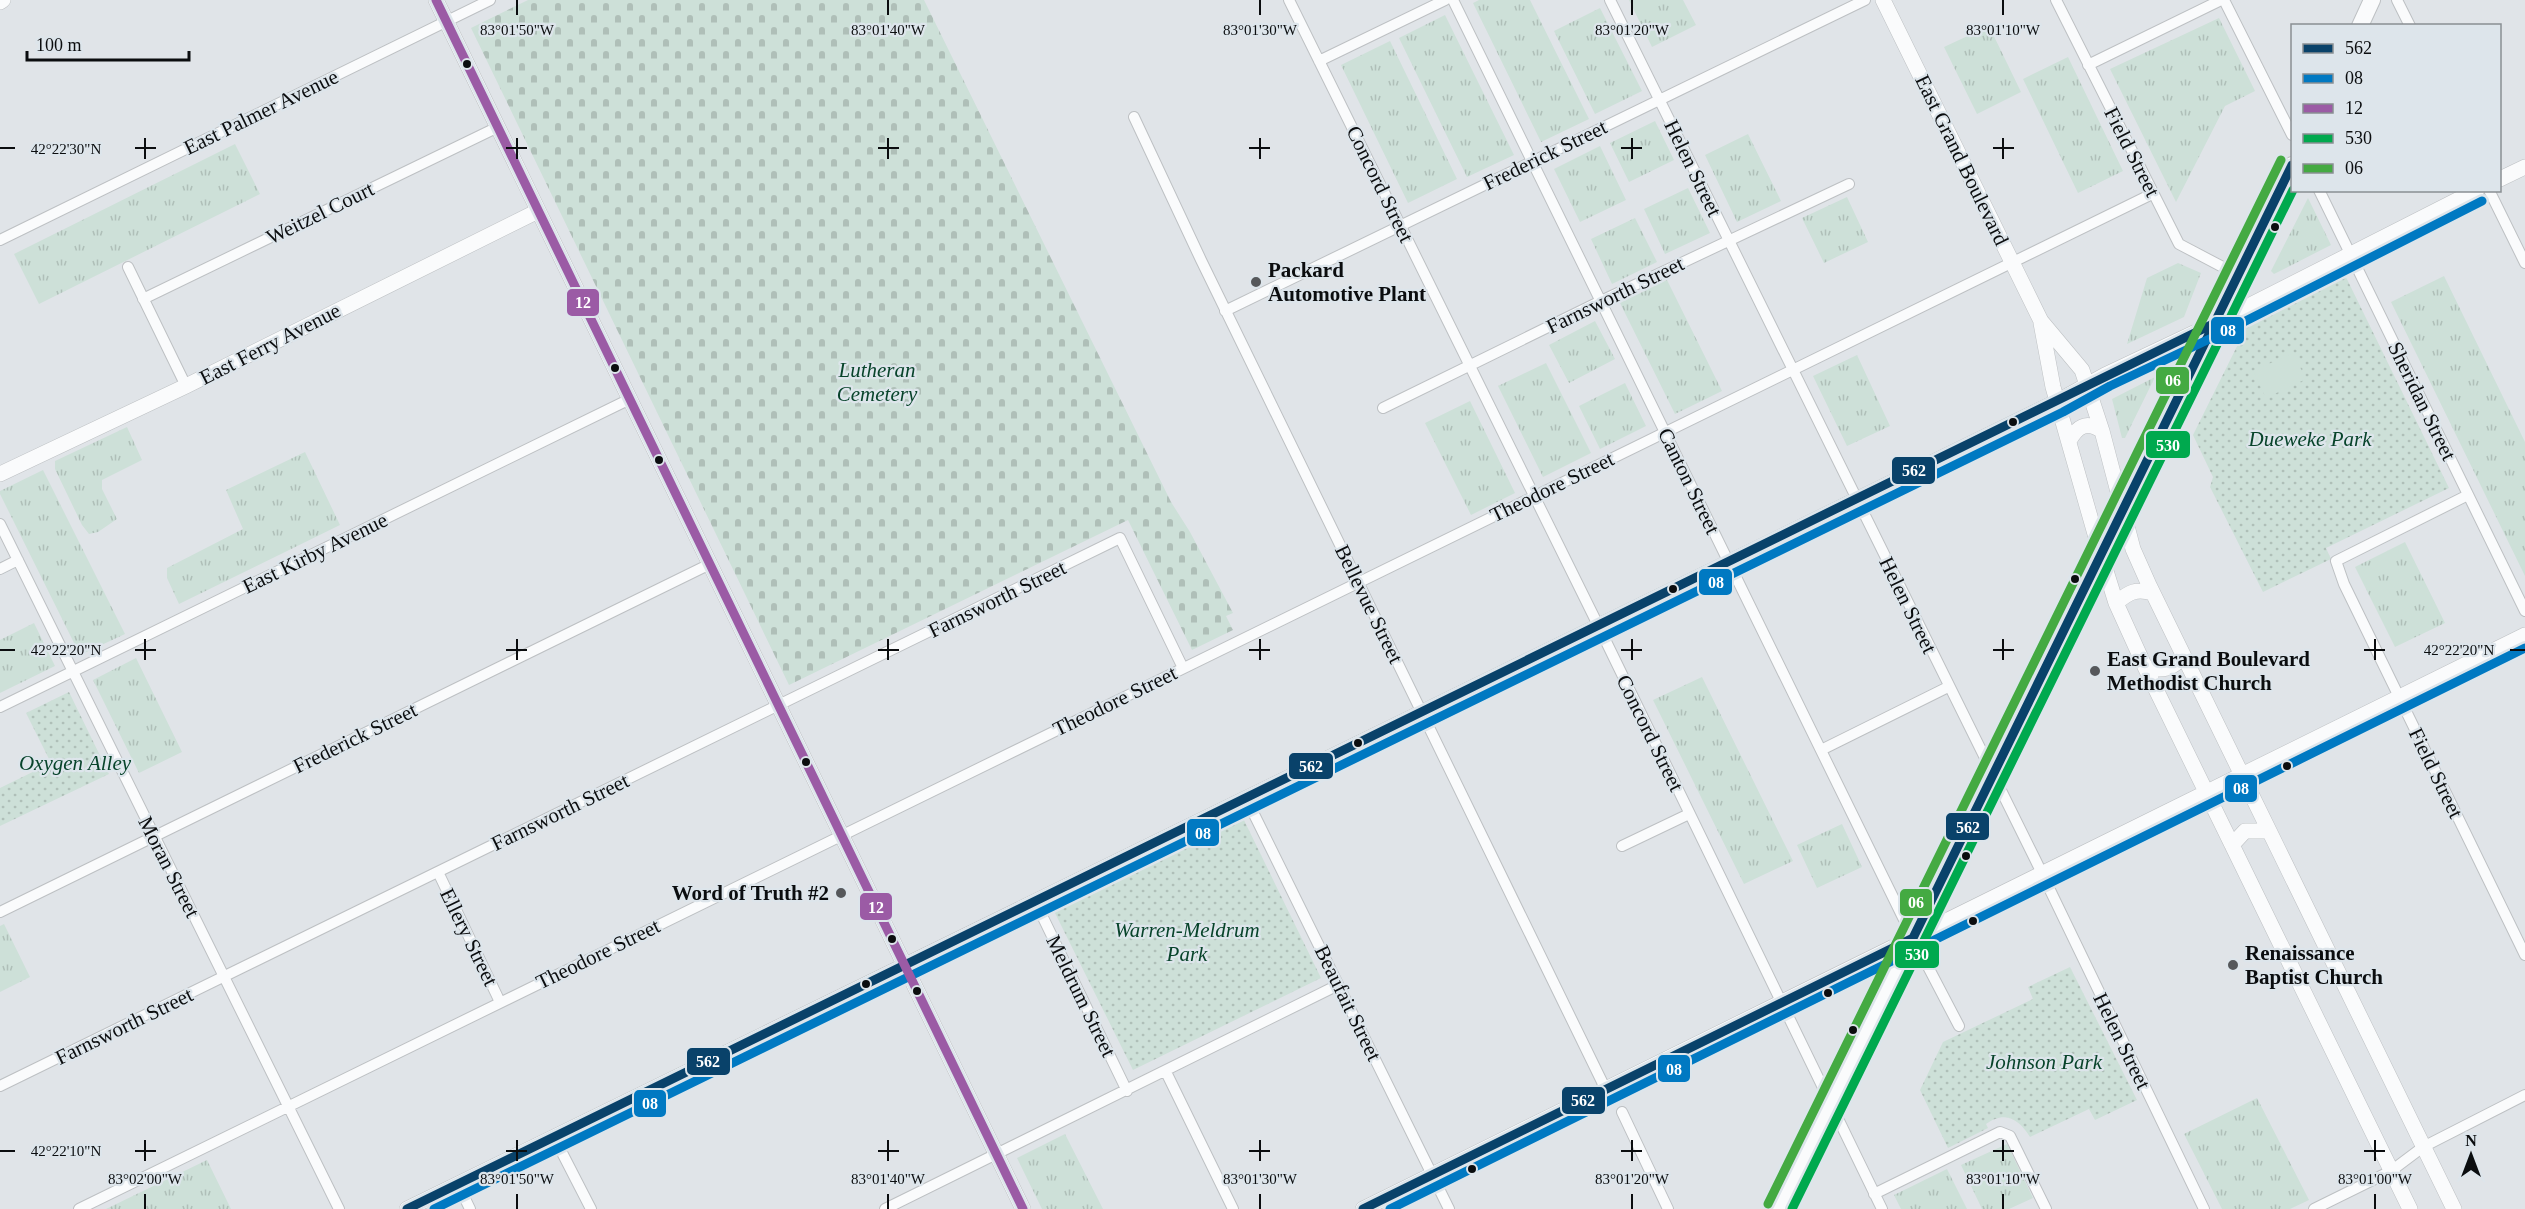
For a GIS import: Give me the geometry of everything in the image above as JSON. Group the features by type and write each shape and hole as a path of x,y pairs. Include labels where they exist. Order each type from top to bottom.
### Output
{"main road":[{"path":"436,0 1023,1209"},
{"name":"East Grand Boulevard","path":"1883,0 2041,321 2082,370 2102,431 2133,549 2268,831 2454,1209"},
{"path":"2361,24 2372,0"},
{"path":"1779,1209 2291,167"},
{"path":"2501,178 2525,167"},
{"path":"407,1209 2058,401 2473,192"},
{"name":"East Ferry Avenue","path":"0,474 186,386 538,211"},
{"name":"East Grand Boulevard","path":"2041,321 2058,401 2116,603 2145,668 2410,1209"},
{"path":"2069,441 2075,431 2085,425 2091,425 2102,431"},
{"path":"2116,603 2133,590 2140,589 2153,593"},
{"path":"1363,1209 2525,635"},
{"path":"2145,668 2168,669 2183,656"},
{"path":"2232,845 2245,831 2268,831"}],"street":[{"name":"East Palmer Avenue","path":"0,240 490,0"},
{"name":"Concord Street","path":"1289,0 1598,625 1882,1209"},
{"path":"1319,61 1445,0"},
{"name":"Canton Street","path":"1453,0 1913,938 1959,1026"},
{"name":"Helen Street","path":"1610,0 2205,1209"},
{"name":"Frederick Street","path":"1226,311 1865,0"},
{"name":"Field Street","path":"2056,0 2152,194 2183,248 2238,275"},
{"path":"2088,65 2223,0 2291,133"},
{"path":"2397,0 2409,24"},
{"name":"Bellevue Street","path":"1134,117 1226,311 1606,1090"},
{"name":"Weitzel Court","path":"143,299 498,127"},
{"name":"Farnsworth Street","path":"1383,408 1600,301 1849,184"},
{"name":"Sheridan Street","path":"2320,192 2525,611"},
{"path":"2490,192 2525,263"},
{"name":"Theodore Street","path":"78,1209 2152,194"},
{"path":"128,267 186,386"},
{"name":"East Kirby Avenue","path":"0,707 630,399"},
{"name":"Field Street","path":"2468,495 2336,561 2341,577 2525,955"},
{"name":"Moran Street","path":"0,524 339,1209"},
{"name":"Farnsworth Street","path":"0,1086 1120,538 1183,668"},
{"path":"0,569 18,560"},
{"name":"Frederick Street","path":"0,912 710,564"},
{"path":"1821,750 1948,687"},
{"name":"Beaufait Street","path":"1246,798 1449,1209"},
{"path":"1622,846 1689,814"},
{"name":"Ellery Street","path":"438,872 500,1002"},
{"name":"Meldrum Street","path":"1035,901 1127,1091"},
{"path":"885,1209 1338,985"},
{"path":"1166,1072 1233,1209"},
{"path":"2314,1209 2391,1171 2423,1147 2525,1095"},
{"path":"1622,1113 1668,1209"},
{"path":"1875,1194 2000,1132 2007,1134 2046,1209"},
{"path":"555,1137 591,1209"},
{"path":"458,1184 470,1209"}],"green space":[{"name":"Lutheran Cemetery","path":"528,0 924,0 1171,502 1190,532 1233,613 1226,616 1233,630 1192,650 1128,520 789,685 471,28"},
{"path":"1479,0 1530,0 1589,119 1541,142 1473,3"},
{"path":"1629,0 1683,0 1696,25 1652,47"},
{"path":"1600,8 1642,91 1595,114 1554,31"},
{"path":"1445,15 1514,155 1467,177 1399,38"},
{"path":"2219,18 2255,91 2225,106 2176,202 2110,69"},
{"path":"1989,26 2021,92 1977,114 1944,47"},
{"path":"1390,41 1457,179 1408,203 1341,65"},
{"path":"2068,57 2123,171 2078,193 2023,79"},
{"path":"1655,121 1674,160 1629,182 1610,143"},
{"path":"1748,134 1781,201 1737,222 1705,155"},
{"path":"235,144 260,194 39,304 14,254"},
{"path":"1600,146 1626,200 1580,222 1554,169"},
{"path":"1688,188 1710,233 1665,254 1644,209"},
{"path":"1847,197 1868,242 1824,263 1802,218"},
{"path":"2308,198 2331,245 2274,274 2271,271"},
{"path":"1635,218 1657,262 1612,284 1591,239"},
{"path":"2178,263 2201,273 2184,317 2127,344 2147,278"},
{"name":"Dueweke Park","path":"2344,273 2449,488 2326,548 2331,559 2263,592 2210,487 2213,477 2193,435 2249,322"},
{"path":"2444,276 2525,442 2525,576 2391,302"},
{"path":"1667,280 1722,391 1675,414 1620,303"},
{"path":"1595,321 1615,359 1569,383 1549,345"},
{"path":"2293,353 2306,379 2266,398 2253,371"},
{"path":"1857,355 1890,426 1847,446 1813,376"},
{"path":"1546,363 1591,453 1543,477 1498,386"},
{"path":"2155,377 2125,438 2122,438 2112,399"},
{"path":"1625,383 1646,426 1600,449 1579,406"},
{"path":"1470,401 1515,493 1471,515 1425,423"},
{"path":"127,427 142,460 102,480 102,489 117,519 98,532 89,534 82,525 55,469 55,461"},
{"path":"305,452 340,525 179,604 167,578 167,568 243,529 226,490"},
{"path":"43,470 125,634 80,655 0,494 0,491"},
{"path":"2405,542 2445,623 2395,647 2355,567"},
{"path":"34,623 55,666 0,693 0,640"},
{"path":"136,658 182,752 139,773 93,680"},
{"path":"1702,677 1793,861 1744,884 1653,700"},
{"name":"Oxygen Alley","path":"69,692 109,774 0,826 0,788 51,763 26,713"},
{"name":"Warren-Meldrum Park","path":"1241,814 1321,978 1133,1070 1052,907"},
{"path":"1842,824 1862,867 1817,888 1797,845"},
{"path":"4,924 30,977 0,992 0,926"},
{"name":"Johnson Park","path":"2070,967 2137,1100 2095,1120 2089,1109 2030,1137 2016,1121 2011,1118 1999,1118 1986,1124 1988,1128 1948,1148 1920,1090 1943,1042 2033,999 2028,987"},
{"path":"2257,1098 2309,1200 2290,1209 2222,1209 2184,1134"},
{"path":"1065,1134 1103,1209 1042,1209 1017,1158"},
{"path":"2007,1144 2033,1198 2009,1209 1982,1209 1961,1165"},
{"path":"207,1160 231,1209 106,1209"},
{"path":"1947,1169 1967,1209 1901,1209 1894,1195"}],"transit line":[{"name":"12","path":"436,0 1023,1209"},
{"name":"06","path":"1768,1204 2281,160"},
{"name":"562","path":"1363,1209 1913,938 2291,167"},
{"name":"530","path":"1792,1209 2292,192"},
{"name":"08","path":"434,1209 2063,412 2110,386 2220,334 2482,201"},
{"name":"562","path":"407,1209 2215,323"},
{"name":"08","path":"1390,1209 2525,648"}],"place":[{"name":"Packard Automotive Plant","path":"1256,282"},
{"name":"East Grand Boulevard Methodist Church","path":"2095,671"},
{"name":"Word of Truth #2","path":"841,893"},
{"name":"Renaissance Baptist Church","path":"2233,965"}]}
